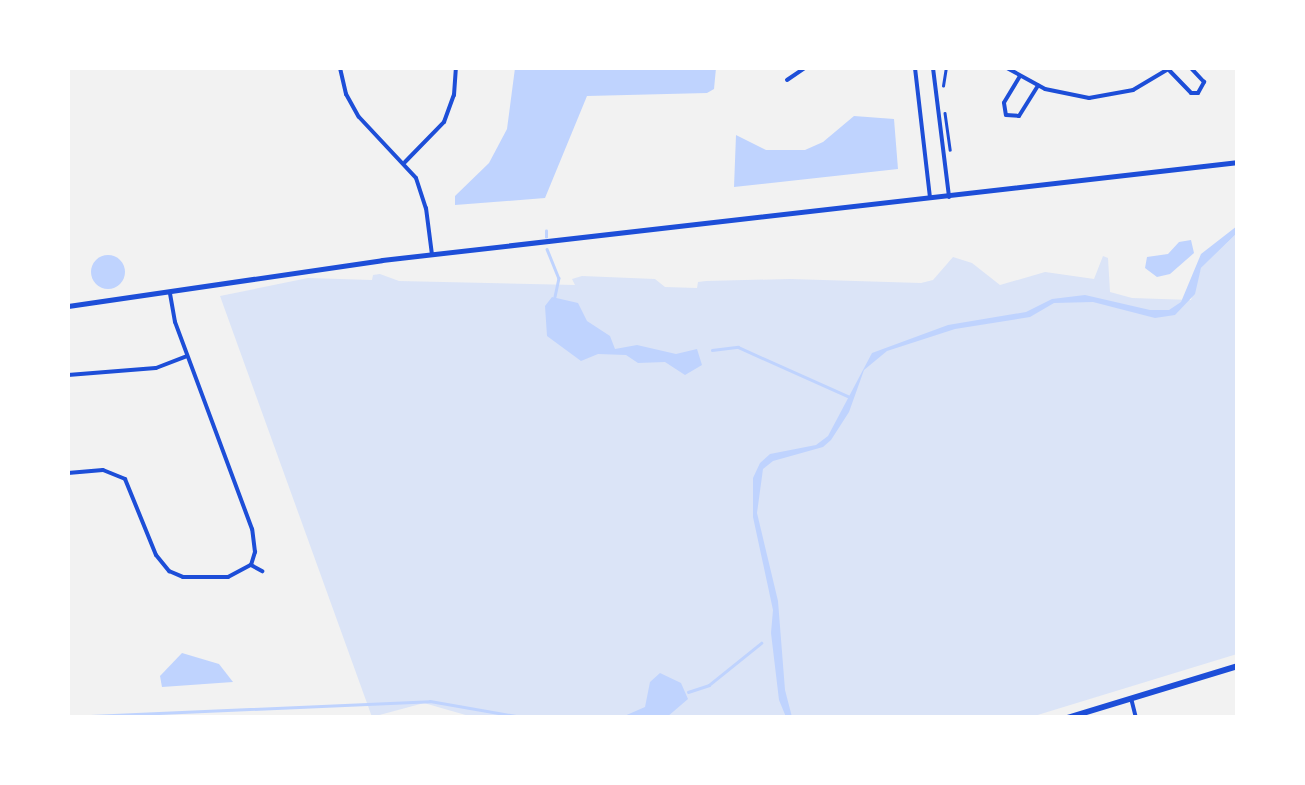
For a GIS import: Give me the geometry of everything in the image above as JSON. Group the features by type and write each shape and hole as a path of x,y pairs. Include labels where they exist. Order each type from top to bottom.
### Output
{"main road":[{"path":"68,306 432,255 1238,162"},
{"path":"1066,718 1238,666"}],"street":[{"path":"340,68 346,94 358,116 405,162 423,196 432,255"},
{"path":"405,162 444,122 454,95 456,68"},
{"path":"788,80 805,68"},
{"path":"915,68 930,200"},
{"path":"933,68 949,198"},
{"path":"1008,68 1038,86 1075,96 1110,96 1149,82 1169,68 1191,94 1198,93 1204,82 1192,68"},
{"path":"1020,76 1004,103 1006,115 1020,116 1038,86"},
{"path":"170,294 187,356 254,539 251,564"},
{"path":"68,375 156,368 187,356"},
{"path":"68,473 121,472 156,555 169,571 183,576 228,577 251,564"},
{"path":"251,564 262,572"},
{"path":"1130,698 1136,718"}],"path":[{"path":"946,68 942,98 950,161"}],"shaded area":[{"path":"1237,233 1237,654 1031,717 476,718 424,703 372,717 220,296 308,278 372,280 373,275 380,274 399,281 575,285 572,279 582,276 655,279 665,287 697,288 698,282 706,281 790,279 921,283 933,280 953,257 972,263 1000,285 1045,272 1094,279 1103,256 1108,258 1110,292 1132,298 1191,300 1201,268"}],"water":[{"path":"515,68 716,68 714,89 707,93 587,96 545,198 455,205 455,196 489,163 507,129"},
{"path":"854,116 894,119 898,169 734,187 736,135 766,150 805,150 823,142"},
{"path":"1237,226 1237,233 1201,268 1195,294 1175,315 1155,318 1093,302 1054,303 1030,317 955,329 887,351 864,370 849,412 831,440 823,447 773,461 763,469 757,513 778,601 785,690 792,717 786,717 779,700 771,633 773,610 753,517 753,478 760,463 770,454 816,445 828,436 872,353 948,325 1026,312 1052,299 1085,295 1150,310 1169,310 1181,302 1201,254"},
{"path":"1191,240 1194,253 1170,274 1157,277 1145,268 1147,257 1168,254 1179,242"},
{"path":"108,255 120,260 125,272 120,284 108,289 96,284 91,272 96,260"},
{"path":"552,297 578,303 587,321 610,336 615,349 637,345 676,354 697,349 702,365 685,375 665,362 638,363 626,355 598,354 581,361 547,336 545,306"},
{"path":"182,653 219,664 233,682 162,687 160,676"},
{"path":"660,673 681,683 688,699 667,717 622,717 645,707 650,682"}],"waterway":[{"path":"546,231 546,237"},
{"path":"547,249 559,278 555,297"},
{"path":"712,350 738,347 850,397"},
{"path":"688,692 709,685 761,643"},
{"path":"68,717 430,701 527,718"}]}
